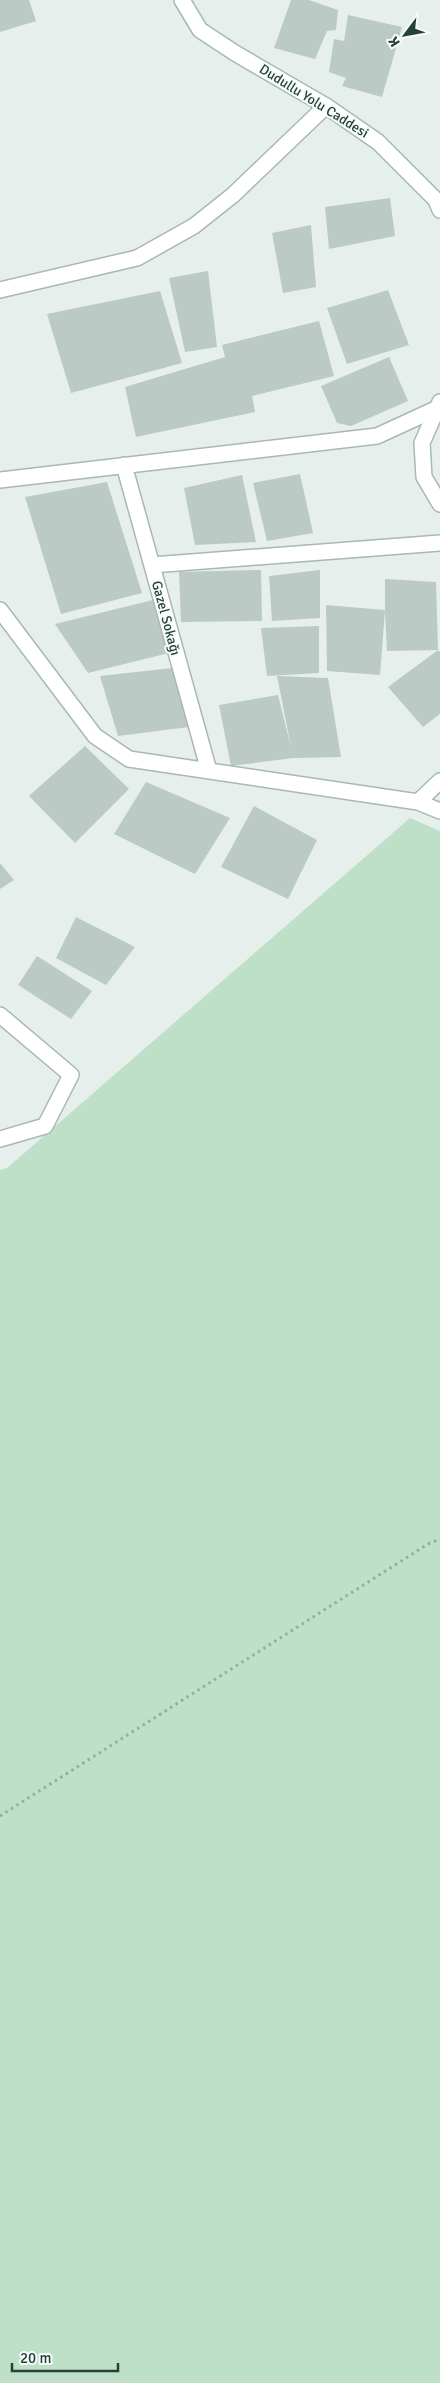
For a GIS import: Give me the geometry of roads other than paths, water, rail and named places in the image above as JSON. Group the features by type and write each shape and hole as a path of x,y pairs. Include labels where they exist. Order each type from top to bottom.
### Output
{"street":[{"name":"Dudullu Yolu Caddesi","path":"182,0 200,30 234,53 326,106 378,142 436,200 440,210"},
{"path":"0,290 137,258 194,226 234,195 326,106"},
{"path":"0,480 376,436 440,405"},
{"path":"440,405 422,443 424,477 440,504"},
{"name":"Gazel Sokağı","path":"124,465 208,771"},
{"path":"152,565 440,543"},
{"path":"0,610 95,736 129,759 418,802 440,811"},
{"path":"418,802 440,781"},
{"path":"0,1015 71,1075 45,1126 0,1139"}]}
